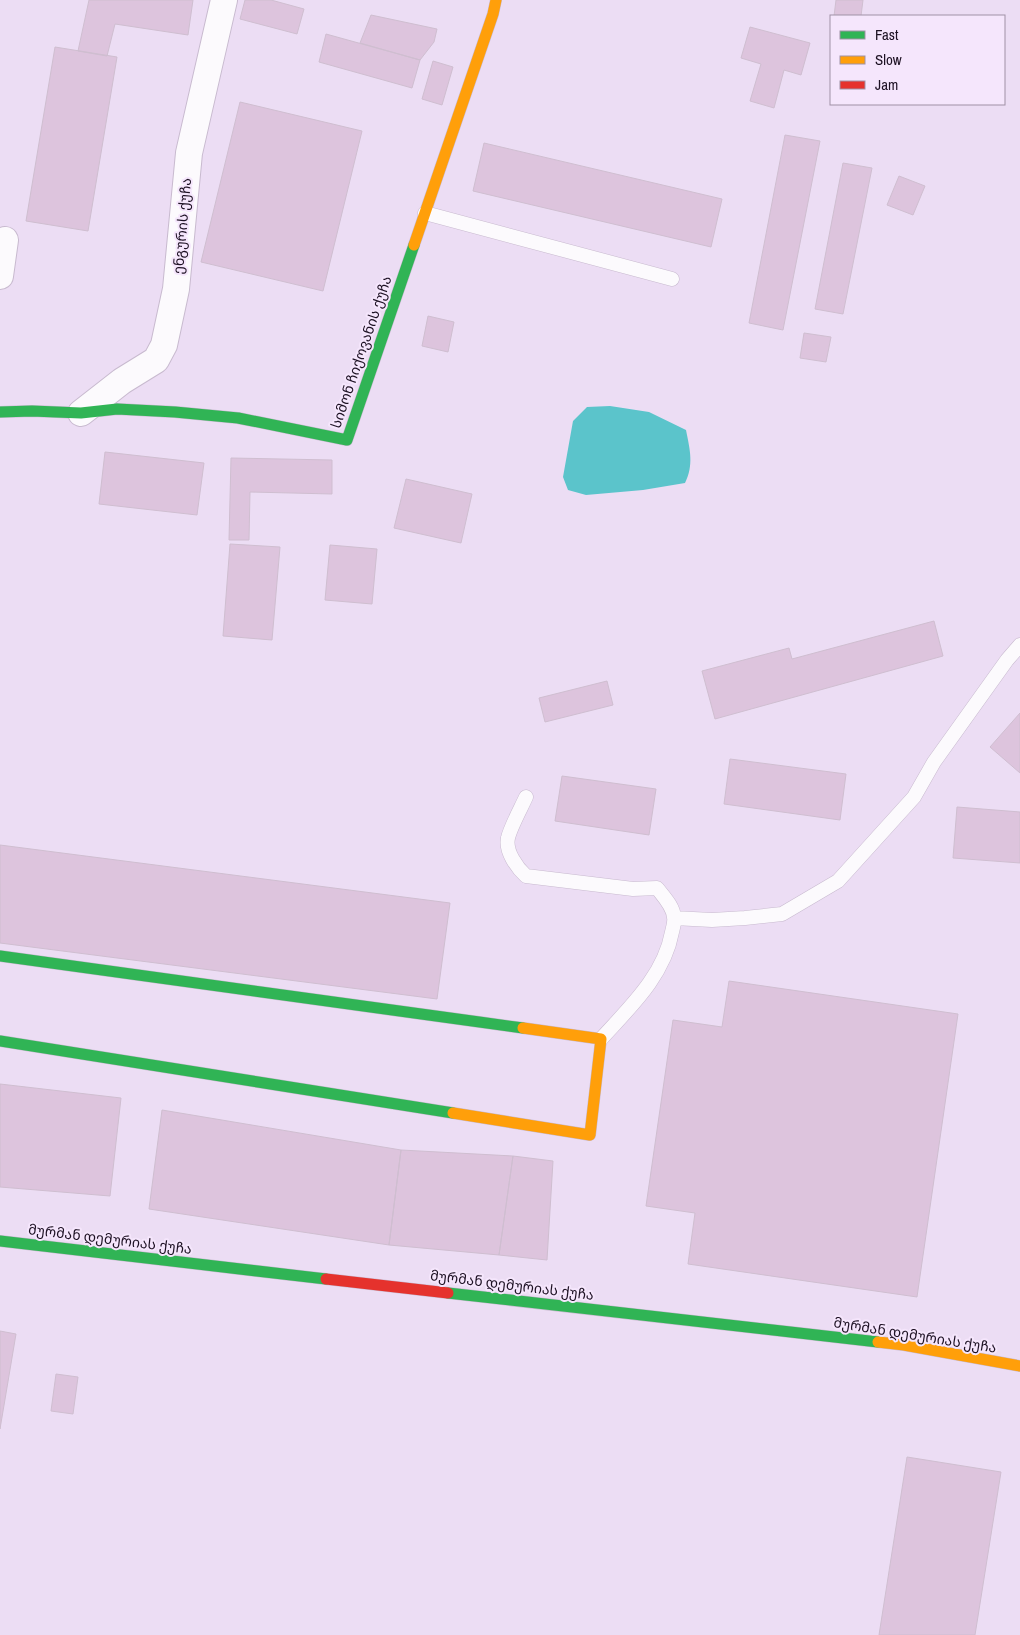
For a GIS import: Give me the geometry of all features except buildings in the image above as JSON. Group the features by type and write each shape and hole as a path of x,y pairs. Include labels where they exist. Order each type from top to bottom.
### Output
{"street":[{"name":"ენგურის ქუჩა","path":"81,413 122,381 156,360 164,345 176,289 189,153 224,0"},
{"name":"სიმონ ჩიქოვანის ქუჩა","path":"0,412 81,413 117,409 230,418 347,440 493,14 496,0"},
{"path":"0,276 5,240"},
{"path":"0,956 601,1039 590,1135 0,1041"},
{"name":"მურმან დემურიას ქუჩა","path":"0,1241 904,1345 1020,1366"}],"lane":[{"path":"425,213 672,279"},
{"path":"674,918 712,920 782,914 838,881 914,797 934,762 1007,660 1020,645"},
{"path":"526,797 507,839 512,859 526,876 633,889 657,888 670,904 674,918 670,942 663,962 642,993 601,1039"}],"water":[{"path":"610,406 649,412 686,430 690,451 690,470 685,483 643,490 586,495 568,490 563,477 573,421 587,407"}],"traffic: fast":[{"path":"0,412 81,413 117,409 175,412 238,418 347,440 414,245"},
{"path":"0,956 523,1028"},
{"path":"0,1041 453,1113"},
{"path":"0,1241 326,1279"},
{"path":"448,1293 878,1342"}],"traffic: slow":[{"path":"414,245 493,14 496,0"},
{"path":"453,1113 590,1135 601,1039 523,1028"},
{"path":"878,1342 1020,1366"}],"traffic: jam":[{"path":"326,1279 448,1293"}]}
